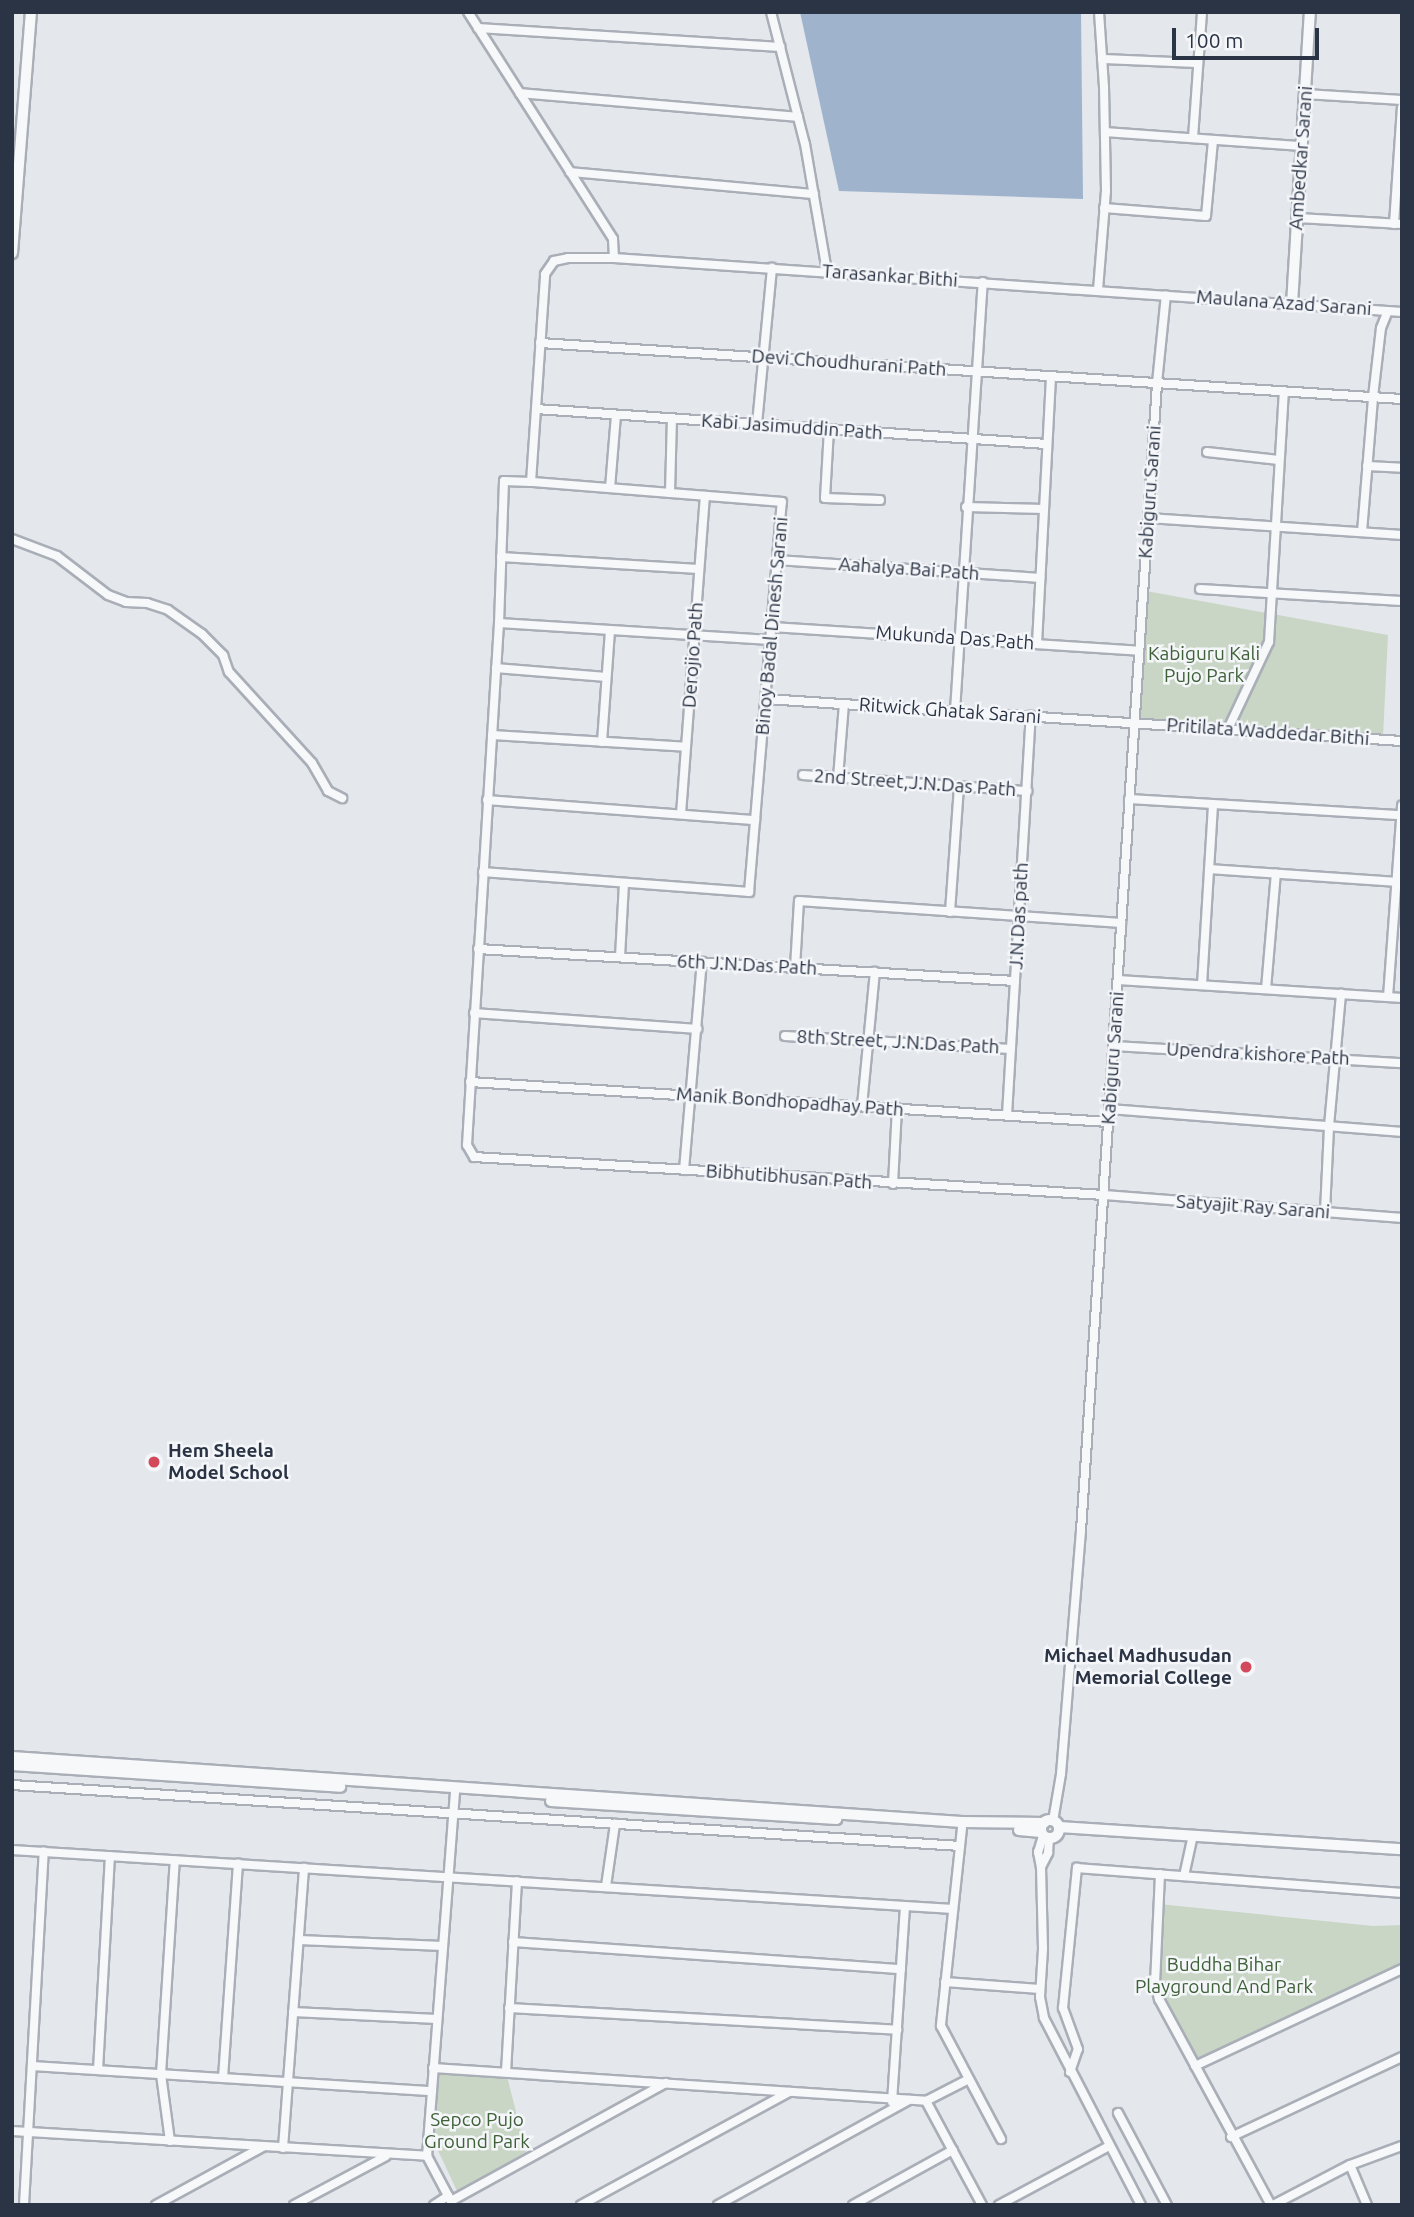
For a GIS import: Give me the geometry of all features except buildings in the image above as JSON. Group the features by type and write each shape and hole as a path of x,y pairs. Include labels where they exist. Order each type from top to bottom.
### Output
{"street":[{"path":"12,253 14,197 31,12"},
{"path":"468,12 612,239 614,258 568,258 554,261 545,274 531,482"},
{"path":"771,12 798,117 827,272"},
{"path":"1098,12 1105,132 1104,208 1098,290"},
{"path":"1192,138 1202,12"},
{"name":"Ambedkar Sarani","path":"1292,304 1310,12"},
{"path":"478,28 780,47"},
{"path":"1102,60 1198,63"},
{"path":"520,93 798,117"},
{"path":"1305,94 1402,100"},
{"path":"1298,218 1398,224 1402,107"},
{"path":"1105,132 1302,146"},
{"path":"1104,208 1206,216 1213,140"},
{"path":"570,172 814,194"},
{"name":"Tarasankar Bithi","path":"614,258 1166,295"},
{"path":"757,424 772,268"},
{"path":"955,711 966,507 974,439 983,282"},
{"name":"Maulana Azad Sarani","path":"1166,295 1402,312"},
{"name":"Kabiguru Sarani","path":"1141,2205 1044,2018 1040,1989 1041,1867 1050,1809 1057,1797 1081,1531 1157,383 1166,295"},
{"path":"1362,532 1381,328 1388,311"},
{"name":"Devi Choudhurani Path","path":"540,343 1402,399"},
{"path":"1037,644 1051,376"},
{"path":"1228,729 1269,642 1284,391"},
{"name":"Kabi Jasimuddin Path","path":"536,409 1048,444"},
{"path":"610,488 616,415"},
{"path":"670,493 672,418"},
{"path":"830,429 825,498 880,500"},
{"path":"1207,452 1279,460"},
{"path":"1367,466 1402,468"},
{"name":"Binoy Badal Dinesh Sarani","path":"483,872 749,892 782,502 504,481 501,557"},
{"name":"Derojio Path","path":"681,814 705,496"},
{"path":"966,507 1044,509"},
{"path":"1148,518 1402,535"},
{"path":"12,539 57,556 108,595 126,602 147,603 168,610 202,634 223,655 229,673 253,695 269,719 312,763 328,791 342,798"},
{"path":"471,1082 501,557 699,569"},
{"name":"Aahalya Bai Path","path":"777,560 1040,578"},
{"path":"1199,589 1402,601"},
{"path":"499,623 771,640"},
{"name":"Mukunda Das Path","path":"772,628 1139,651"},
{"path":"602,742 610,630"},
{"path":"496,668 606,677"},
{"name":"Ritwick Ghatak Sarani","path":"766,699 1134,723"},
{"path":"838,778 844,704"},
{"name":"J.N.Das path","path":"1007,1115 1031,716"},
{"name":"Pritilata Waddedar Bithi","path":"1134,723 1402,741"},
{"path":"492,735 686,747"},
{"name":"2nd Street,J.N.Das Path","path":"803,775 1027,791"},
{"path":"950,912 959,786"},
{"path":"1129,799 1401,815"},
{"path":"487,800 755,820"},
{"path":"1202,985 1213,804"},
{"path":"1388,997 1399,882 1402,806"},
{"path":"1209,869 1399,882"},
{"path":"1266,989 1276,873"},
{"path":"620,957 624,883"},
{"path":"795,968 799,901 1121,923"},
{"name":"6th J.N.Das Path","path":"478,949 1015,981"},
{"path":"684,1170 702,962"},
{"path":"862,1106 875,972"},
{"path":"1118,980 1402,998"},
{"path":"1325,1212 1329,1126 1341,994"},
{"path":"474,1013 696,1028"},
{"name":"8th Street, J.N.Das Path","path":"785,1036 1011,1049"},
{"name":"Upendra kishore Path","path":"1114,1046 1402,1063"},
{"name":"Manik Bondhopadhay Path","path":"471,1082 1109,1122"},
{"name":"Bibhutibhusan Path","path":"471,1082 467,1144 474,1157 1105,1195"},
{"path":"893,1184 897,1108"},
{"path":"1110,1109 1402,1132"},
{"name":"Satyajit Ray Sarani","path":"1105,1195 1402,1218"},
{"path":"12,1757 962,1828 1049,1829"},
{"path":"12,1765 1049,1829 1193,1835 1402,1850"},
{"path":"12,1785 960,1846"},
{"path":"451,2201 427,2156 454,1791"},
{"path":"606,1886 615,1824"},
{"path":"962,1828 941,2026 1001,2139"},
{"path":"1184,1876 1193,1835"},
{"path":"12,1850 953,1909"},
{"path":"24,2205 44,1852"},
{"path":"98,2070 110,1856"},
{"path":"170,2141 161,2074 175,1860"},
{"path":"223,2078 238,1864"},
{"path":"283,2148 304,1868"},
{"path":"1070,2072 1078,2049 1063,2008 1077,1868 1402,1893"},
{"path":"1160,1874 1155,1984 1158,1998 1231,2137 1272,2205 1350,2165 1402,2146"},
{"path":"506,2072 517,1881"},
{"path":"889,2111 893,2098 905,1906"},
{"path":"299,1940 443,1946"},
{"path":"513,1942 901,1969"},
{"path":"1195,2066 1402,1969"},
{"path":"945,1982 1040,1989"},
{"path":"509,2008 897,2030"},
{"path":"293,2012 437,2019"},
{"path":"1231,2137 1401,2060"},
{"path":"32,2066 432,2091"},
{"path":"433,2067 926,2101 969,2079"},
{"path":"434,2205 451,2201 666,2083"},
{"path":"581,2205 789,2092"},
{"path":"718,2205 910,2099"},
{"path":"926,2101 982,2205"},
{"path":"1118,2113 1167,2205"},
{"path":"13,2131 427,2156"},
{"path":"13,2131 27,2144"},
{"path":"999,2205 1109,2146"},
{"path":"156,2205 264,2147"},
{"path":"853,2205 953,2150"},
{"path":"294,2205 389,2154"},
{"path":"1350,2165 1367,2205"}],"green space":[{"name":"Kabiguru Kali Pujo Park","path":"1146,591 1388,635 1383,737 1134,723"},
{"name":"Buddha Bihar Playground And Park","path":"1159,1904 1373,1926 1402,1925 1402,1966 1196,2062 1156,1988"},
{"name":"Sepco Pujo Ground Park","path":"506,2072 526,2152 457,2191 433,2140 438,2075"}],"water":[{"path":"800,12 1081,12 1083,199 839,191"}],"place":[{"name":"Hem Sheela Model School","path":"154,1462"},
{"name":"Michael Madhusudan Memorial College","path":"1246,1667"}]}
